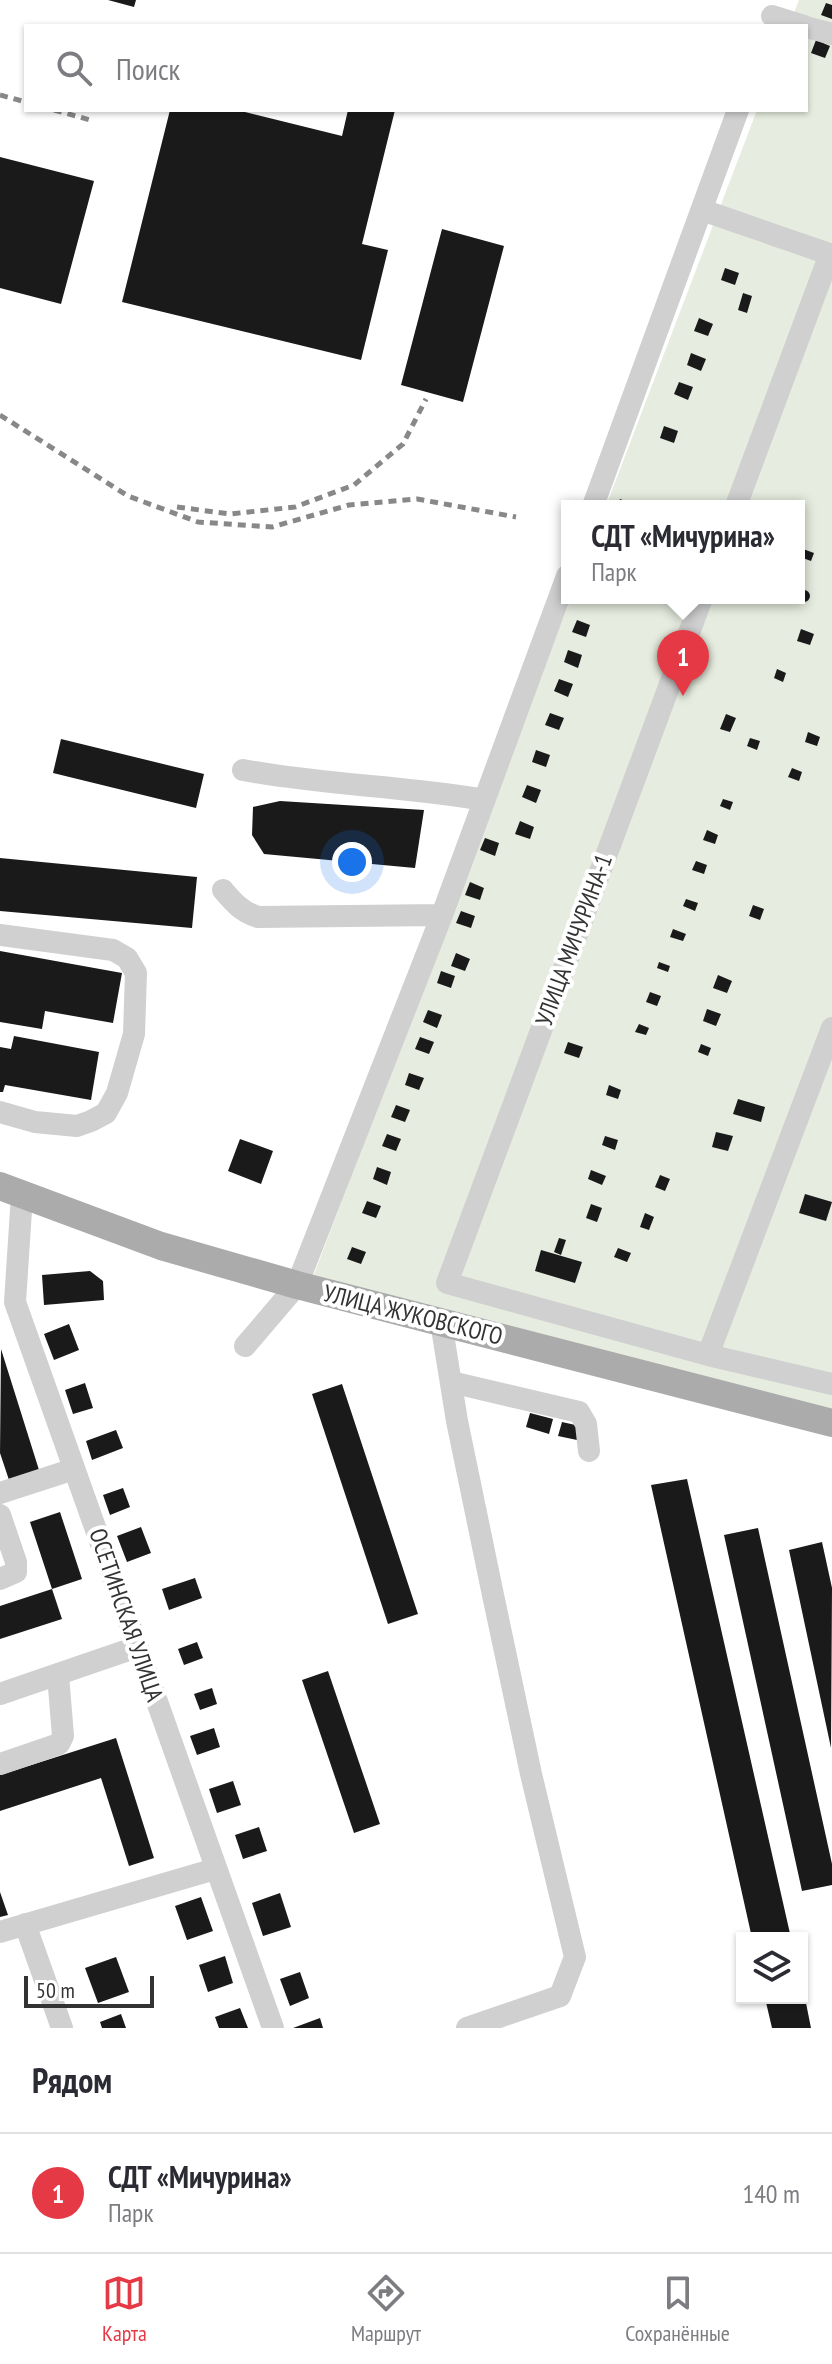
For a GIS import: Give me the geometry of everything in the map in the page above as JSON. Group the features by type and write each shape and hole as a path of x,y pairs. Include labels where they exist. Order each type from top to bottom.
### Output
{"main road":[{"name":"УЛИЦА ЖУКОВСКОГО","path":"11,1190 161,1246 297,1285 832,1423"}],"street":[{"path":"773,14 800,24"},
{"path":"808,27 832,34"},
{"path":"595,500 737,112"},
{"path":"702,210 831,255 738,500"},
{"path":"245,1346 297,1285 442,915 561,592"},
{"name":"УЛИЦА МИЧУРИНА-1","path":"700,604 447,1283 708,1355"},
{"path":"243,770 484,800"},
{"path":"223,890 245,913 258,917 442,915"},
{"path":"0,935 113,950 127,958 136,973 134,1034 117,1093 106,1113 77,1126 35,1122 0,1112"},
{"path":"832,1028 708,1355 832,1384"},
{"name":"ОСЕТИНСКАЯ УЛИЦА","path":"11,1190 8,1305 74,1469 273,2028"},
{"path":"441,1322 528,1759 575,1957 560,1996 467,2028"},
{"path":"451,1382 579,1412 586,1424 589,1451"},
{"path":"0,1493 74,1469"},
{"path":"0,1515 16,1562 16,1572 0,1579"},
{"path":"0,1694 137,1647"},
{"path":"0,1764 59,1744 63,1736 58,1675"},
{"path":"0,1932 215,1869"},
{"path":"25,1924 62,2028"}],"shaded area":[{"path":"799,0 832,0 832,1424 311,1282 569,604 805,604 805,500 608,500 756,112 808,112 808,24 790,24"}],"building":[{"path":"108,0 136,0 134,7"},
{"path":"826,3 832,5 832,19 821,15"},
{"path":"816,40 830,46 825,58 811,53"},
{"path":"170,112 245,112 342,136 348,112 395,112 362,244 388,250 361,360 122,302"},
{"path":"0,157 94,181 61,304 0,288"},
{"path":"442,229 504,246 463,402 401,385"},
{"path":"725,268 739,273 735,285 721,280"},
{"path":"743,293 752,296 747,313 738,310"},
{"path":"699,318 713,324 708,336 694,331"},
{"path":"691,353 706,359 701,371 687,365"},
{"path":"679,382 693,387 688,400 674,394"},
{"path":"664,426 678,431 674,443 660,438"},
{"path":"805,550 814,553 811,561 805,559"},
{"path":"577,620 590,625 586,637 572,632"},
{"path":"801,629 814,634 810,645 797,641"},
{"path":"568,650 582,655 578,668 564,662"},
{"path":"777,669 786,673 783,682 774,678"},
{"path":"559,679 573,684 568,697 554,691"},
{"path":"550,713 564,718 559,730 545,725"},
{"path":"726,714 736,718 730,732 720,729"},
{"path":"808,732 820,737 817,746 805,742"},
{"path":"750,738 760,741 757,750 747,746"},
{"path":"61,739 204,774 196,808 53,773"},
{"path":"536,750 550,755 546,767 532,762"},
{"path":"792,768 802,772 799,781 788,777"},
{"path":"527,785 541,790 536,803 522,797"},
{"path":"723,799 733,802 730,810 720,806"},
{"path":"280,801 424,810 415,868 264,854 252,835 253,807"},
{"path":"520,821 534,827 530,839 515,834"},
{"path":"707,830 718,835 715,844 703,840"},
{"path":"485,838 499,843 495,856 480,850"},
{"path":"0,858 197,877 192,928 0,911"},
{"path":"696,861 707,865 704,874 692,870"},
{"path":"470,882 484,888 480,900 465,895"},
{"path":"686,899 698,903 695,911 683,906"},
{"path":"753,905 764,909 760,920 749,916"},
{"path":"461,911 475,916 471,928 456,923"},
{"path":"673,929 686,934 683,941 670,937"},
{"path":"0,951 122,973 113,1023 45,1011 42,1029 0,1022"},
{"path":"456,953 470,959 465,971 451,966"},
{"path":"659,962 670,966 668,972 657,968"},
{"path":"441,971 455,976 451,988 437,983"},
{"path":"718,975 732,981 727,993 713,988"},
{"path":"650,992 661,996 657,1006 646,1002"},
{"path":"707,1009 721,1014 716,1026 703,1021"},
{"path":"428,1010 442,1015 437,1028 423,1022"},
{"path":"639,1024 649,1028 646,1035 635,1032"},
{"path":"14,1036 99,1052 91,1100 5,1085 3,1092 0,1092 0,1047 11,1049"},
{"path":"420,1037 434,1042 429,1054 415,1049"},
{"path":"568,1042 583,1047 579,1058 564,1053"},
{"path":"701,1044 711,1048 708,1056 698,1052"},
{"path":"409,1073 424,1078 419,1090 405,1085"},
{"path":"609,1085 621,1090 618,1099 606,1095"},
{"path":"738,1099 765,1107 761,1122 733,1114"},
{"path":"396,1105 410,1110 405,1122 391,1117"},
{"path":"716,1132 733,1136 728,1151 712,1147"},
{"path":"387,1134 401,1139 396,1151 382,1146"},
{"path":"605,1136 618,1140 615,1150 602,1145"},
{"path":"240,1139 273,1151 261,1184 228,1171"},
{"path":"377,1167 391,1172 387,1185 373,1179"},
{"path":"591,1170 606,1176 602,1185 588,1179"},
{"path":"660,1175 670,1179 665,1191 655,1187"},
{"path":"805,1194 832,1202 826,1221 799,1213"},
{"path":"367,1201 381,1206 376,1218 362,1213"},
{"path":"591,1204 602,1208 597,1222 586,1218"},
{"path":"645,1213 654,1217 649,1230 640,1227"},
{"path":"559,1238 566,1240 561,1255 554,1252"},
{"path":"352,1247 366,1252 361,1264 347,1259"},
{"path":"618,1248 631,1253 627,1262 614,1257"},
{"path":"541,1250 582,1262 575,1283 535,1271"},
{"path":"90,1271 103,1281 104,1300 44,1305 42,1275"},
{"path":"69,1324 79,1350 54,1360 44,1334"},
{"path":"1,1349 39,1470 9,1480 0,1453"},
{"path":"85,1383 93,1408 73,1414 65,1390"},
{"path":"342,1384 418,1614 388,1624 312,1394"},
{"path":"530,1413 553,1419 549,1434 526,1427"},
{"path":"562,1422 580,1426 577,1440 558,1436"},
{"path":"116,1430 123,1448 92,1460 86,1441"},
{"path":"687,1479 790,1932 751,1932 651,1485"},
{"path":"123,1488 130,1507 110,1515 103,1495"},
{"path":"60,1512 82,1579 52,1589 30,1522"},
{"path":"141,1527 151,1553 127,1562 117,1536"},
{"path":"758,1528 832,1864 832,1885 802,1891 724,1535"},
{"path":"822,1542 832,1588 831,1748 789,1550"},
{"path":"195,1578 202,1598 169,1610 162,1589"},
{"path":"52,1589 62,1619 0,1639 0,1606"},
{"path":"197,1642 203,1658 184,1665 178,1649"},
{"path":"328,1671 380,1824 354,1833 302,1680"},
{"path":"212,1688 217,1704 200,1710 194,1694"},
{"path":"214,1728 220,1747 197,1755 190,1736"},
{"path":"116,1738 154,1858 129,1866 101,1778 0,1811 0,1775"},
{"path":"233,1781 241,1805 217,1813 209,1789"},
{"path":"259,1827 267,1851 243,1859 235,1835"},
{"path":"0,1892 8,1915 0,1917"},
{"path":"280,1893 291,1927 263,1936 252,1903"},
{"path":"201,1897 213,1931 187,1940 175,1906"},
{"path":"225,1956 233,1983 208,1992 199,1965"},
{"path":"116,1957 129,1992 98,2003 85,1968"},
{"path":"300,1972 309,1998 290,2006 280,1979"},
{"path":"766,2004 806,2004 811,2028 772,2028"},
{"path":"240,2008 248,2028 219,2028 215,2017"},
{"path":"121,2014 126,2028 102,2028 100,2022"},
{"path":"320,2018 323,2028 293,2028"}],"railway":[{"path":"0,95 24,101"},
{"path":"61,112 94,121"},
{"path":"177,507 230,514 295,507 354,485 403,444 426,399"},
{"path":"0,415 128,496 198,522 272,527 349,505 417,499 516,517"}],"place":[{"name":"СДТ «Мичурина»","path":"683,696"}]}
